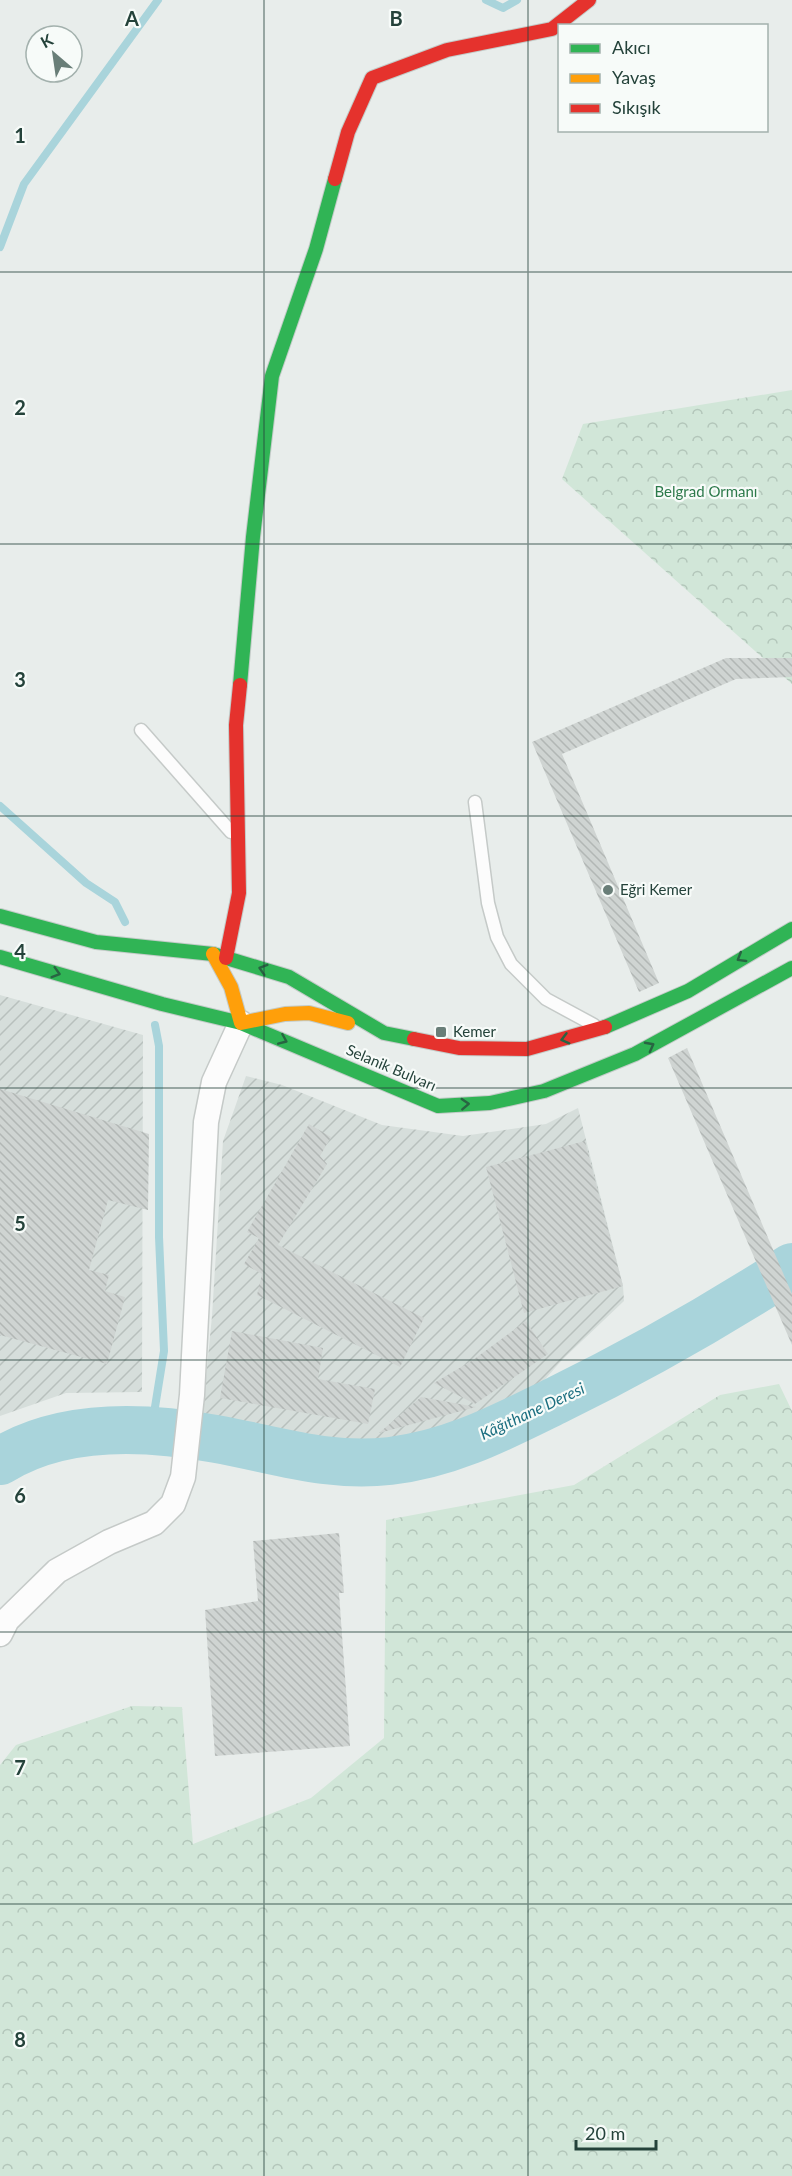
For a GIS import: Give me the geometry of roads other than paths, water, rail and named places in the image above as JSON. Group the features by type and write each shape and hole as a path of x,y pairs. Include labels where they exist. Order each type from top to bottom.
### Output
{"main road":[{"path":"558,24 589,0"},
{"path":"384,1033 309,1013 285,1014 241,1023 236,998 220,956 239,892 236,725 253,537 272,376 316,249 348,132 372,78 447,51 552,29 558,24"},
{"name":"Selanik Bulvarı","path":"0,916 96,942 220,956 289,977 384,1033 459,1048 527,1049 600,1029 688,991 792,929"},
{"name":"Selanik Bulvarı","path":"0,957 162,1004 241,1023 438,1106 490,1103 544,1090 635,1054 742,998 792,968"}],"street":[{"path":"0,1634 8,1620 57,1571 109,1542 154,1523 173,1504 183,1477 192,1395 206,1122 214,1082 241,1023"}],"lane":[{"path":"141,730 239,842"},
{"path":"475,802 488,903 497,938 511,964 546,999 600,1029"}],"waterway":[{"path":"0,247 24,184 158,0"},
{"path":"486,0 503,8 517,0"},
{"path":"0,806 86,883 115,902 125,922"},
{"path":"151,1432 164,1351 159,1237 159,1046 155,1025"},
{"name":"Kâğıthane Deresi","path":"0,1461 24,1448 50,1439 105,1430 162,1431 216,1439 302,1457 345,1462 390,1461 434,1452 496,1430 616,1370 792,1267"}],"place":[{"name":"Eğri Kemer","path":"608,890"},
{"name":"Kemer","path":"441,1032"}],"park label":[{"name":"Belgrad Ormanı","path":"706,492"}]}
